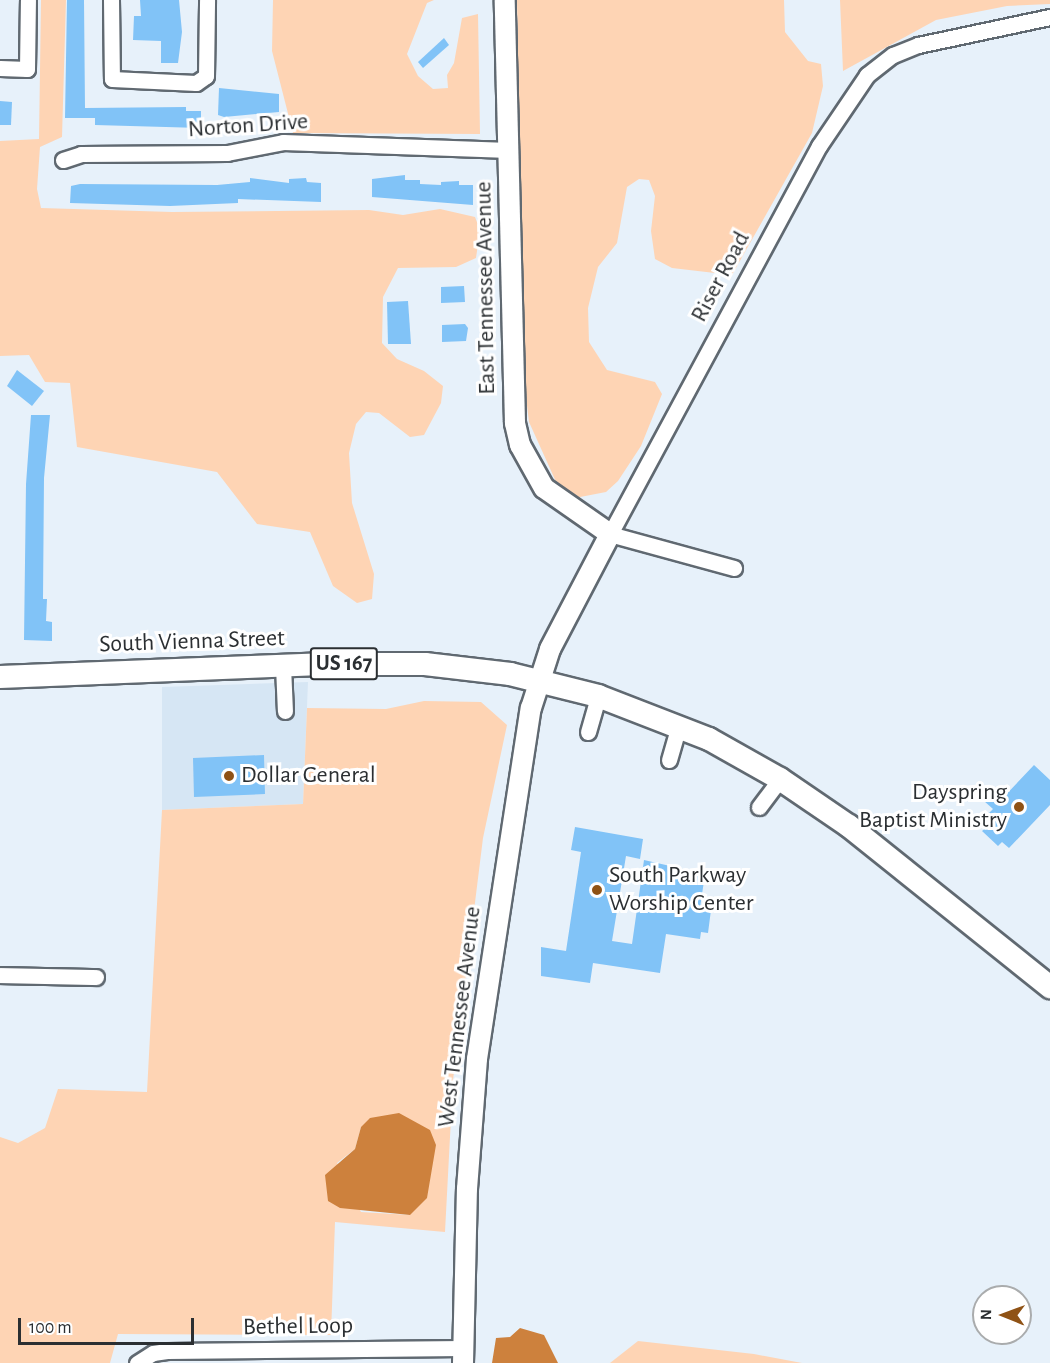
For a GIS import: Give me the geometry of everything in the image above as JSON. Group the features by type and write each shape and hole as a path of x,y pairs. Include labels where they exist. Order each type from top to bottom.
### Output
{"highway":[{"name":"South Vienna Street","path":"0,677 283,666 425,664 540,681 598,696 679,726 780,779 849,826 1050,987"}],"main road":[{"name":"East Tennessee Avenue","path":"505,0 513,394 520,445 544,488 610,534"},
{"name":"Riser Road","path":"540,681 550,649 610,534"},
{"name":"West Tennessee Avenue","path":"463,1356 467,1189 477,1059 513,812 540,681"}],"street":[{"path":"0,68 27,69 28,0"},
{"path":"111,0 112,79 196,83 206,76 207,0"},
{"name":"Riser Road","path":"610,534 819,146 867,75 893,56 918,45 1050,17"},
{"name":"Norton Drive","path":"63,160 81,154 227,153 283,142 509,150"},
{"path":"610,534 734,568"},
{"path":"283,666 285,711"},
{"path":"588,732 598,696"},
{"path":"669,760 679,726"},
{"path":"759,807 780,779"},
{"path":"0,975 96,977"},
{"name":"Bethel Loop","path":"137,1363 153,1353 167,1352 463,1356"}],"shaded area":[{"path":"41,0 66,0 62,137 40,147 37,189 41,208 172,212 369,210 403,215 440,209 475,217 480,230 476,258 456,267 398,268 383,297 382,343 397,359 424,371 443,386 441,403 424,435 410,437 379,413 366,412 356,424 349,453 352,503 374,574 372,599 357,603 333,586 310,532 257,524 217,472 77,447 70,383 45,382 29,355 0,356 0,141 39,139"},
{"path":"273,0 434,0 427,3 407,54 418,76 433,89 448,88 447,75 454,63 462,18 478,14 480,134 293,133 272,51"},
{"path":"517,0 784,0 785,32 808,61 821,64 823,86 812,133 732,275 672,268 655,259 651,231 655,196 649,180 639,179 627,187 617,243 598,267 588,308 589,342 607,370 655,382 662,394 641,446 618,481 606,492 575,498 557,484 529,422 523,372"},
{"path":"840,0 1050,0 1050,4 1007,6 936,20 843,71"},
{"path":"308,682 303,804 162,810 162,687"},
{"path":"424,701 481,702 507,725 483,838 453,1080 445,1232 335,1222 331,1335 118,1334 110,1363 0,1363 0,1137 18,1143 45,1128 58,1089 147,1092 162,810 303,804 307,708 386,709","holes":["361,1127 410,1215 361,1212 337,1163 355,1149"]},
{"path":"399,1113 430,1130 436,1145 427,1198 410,1215 340,1208 328,1201 325,1175 355,1149 361,1127 370,1118"},
{"path":"520,1328 544,1335 558,1363 492,1363 496,1338 510,1337"},
{"path":"638,1341 754,1354 802,1363 610,1363"}],"building":[{"path":"67,0 84,0 85,108 186,107 186,111 201,111 201,128 95,125 95,118 65,118"},
{"path":"140,0 179,0 182,32 178,63 161,63 161,41 133,40 134,16 141,16"},
{"path":"444,38 449,45 423,68 418,62"},
{"path":"219,88 279,94 279,112 224,117 218,115"},
{"path":"0,101 12,102 11,125 0,125"},
{"path":"405,175 405,180 420,180 420,184 441,185 441,182 459,181 459,185 473,185 473,205 372,197 372,179"},
{"path":"250,178 289,183 289,179 306,178 307,182 321,183 321,202 238,199 238,203 170,206 70,203 71,186 80,184 217,185 250,182"},
{"path":"464,286 465,302 441,303 441,287"},
{"path":"408,301 411,344 388,344 387,302"},
{"path":"465,324 468,328 466,341 442,342 442,325"},
{"path":"17,370 44,391 32,406 7,386"},
{"path":"31,415 50,415 44,478 43,599 47,599 46,621 52,622 52,641 24,640 26,484"},
{"name":"Dollar General","path":"264,755 265,794 194,797 193,758"},
{"name":"Dayspring Baptist Ministry","path":"1034,765 1050,780 1050,805 1009,848 1002,842 998,846 982,831 988,826 982,820 993,809 984,801 991,794 999,802"},
{"path":"575,827 643,839 640,859 626,856 612,941 632,944 644,860 705,874 700,908 711,910 708,933 701,932 700,939 666,934 660,973 593,963 590,983 541,976 541,947 566,951 581,852 571,850"}],"place":[{"name":"Dollar General","path":"229,776"},
{"name":"Dayspring Baptist Ministry","path":"1019,807"},
{"name":"South Parkway Worship Center","path":"597,890"}]}
